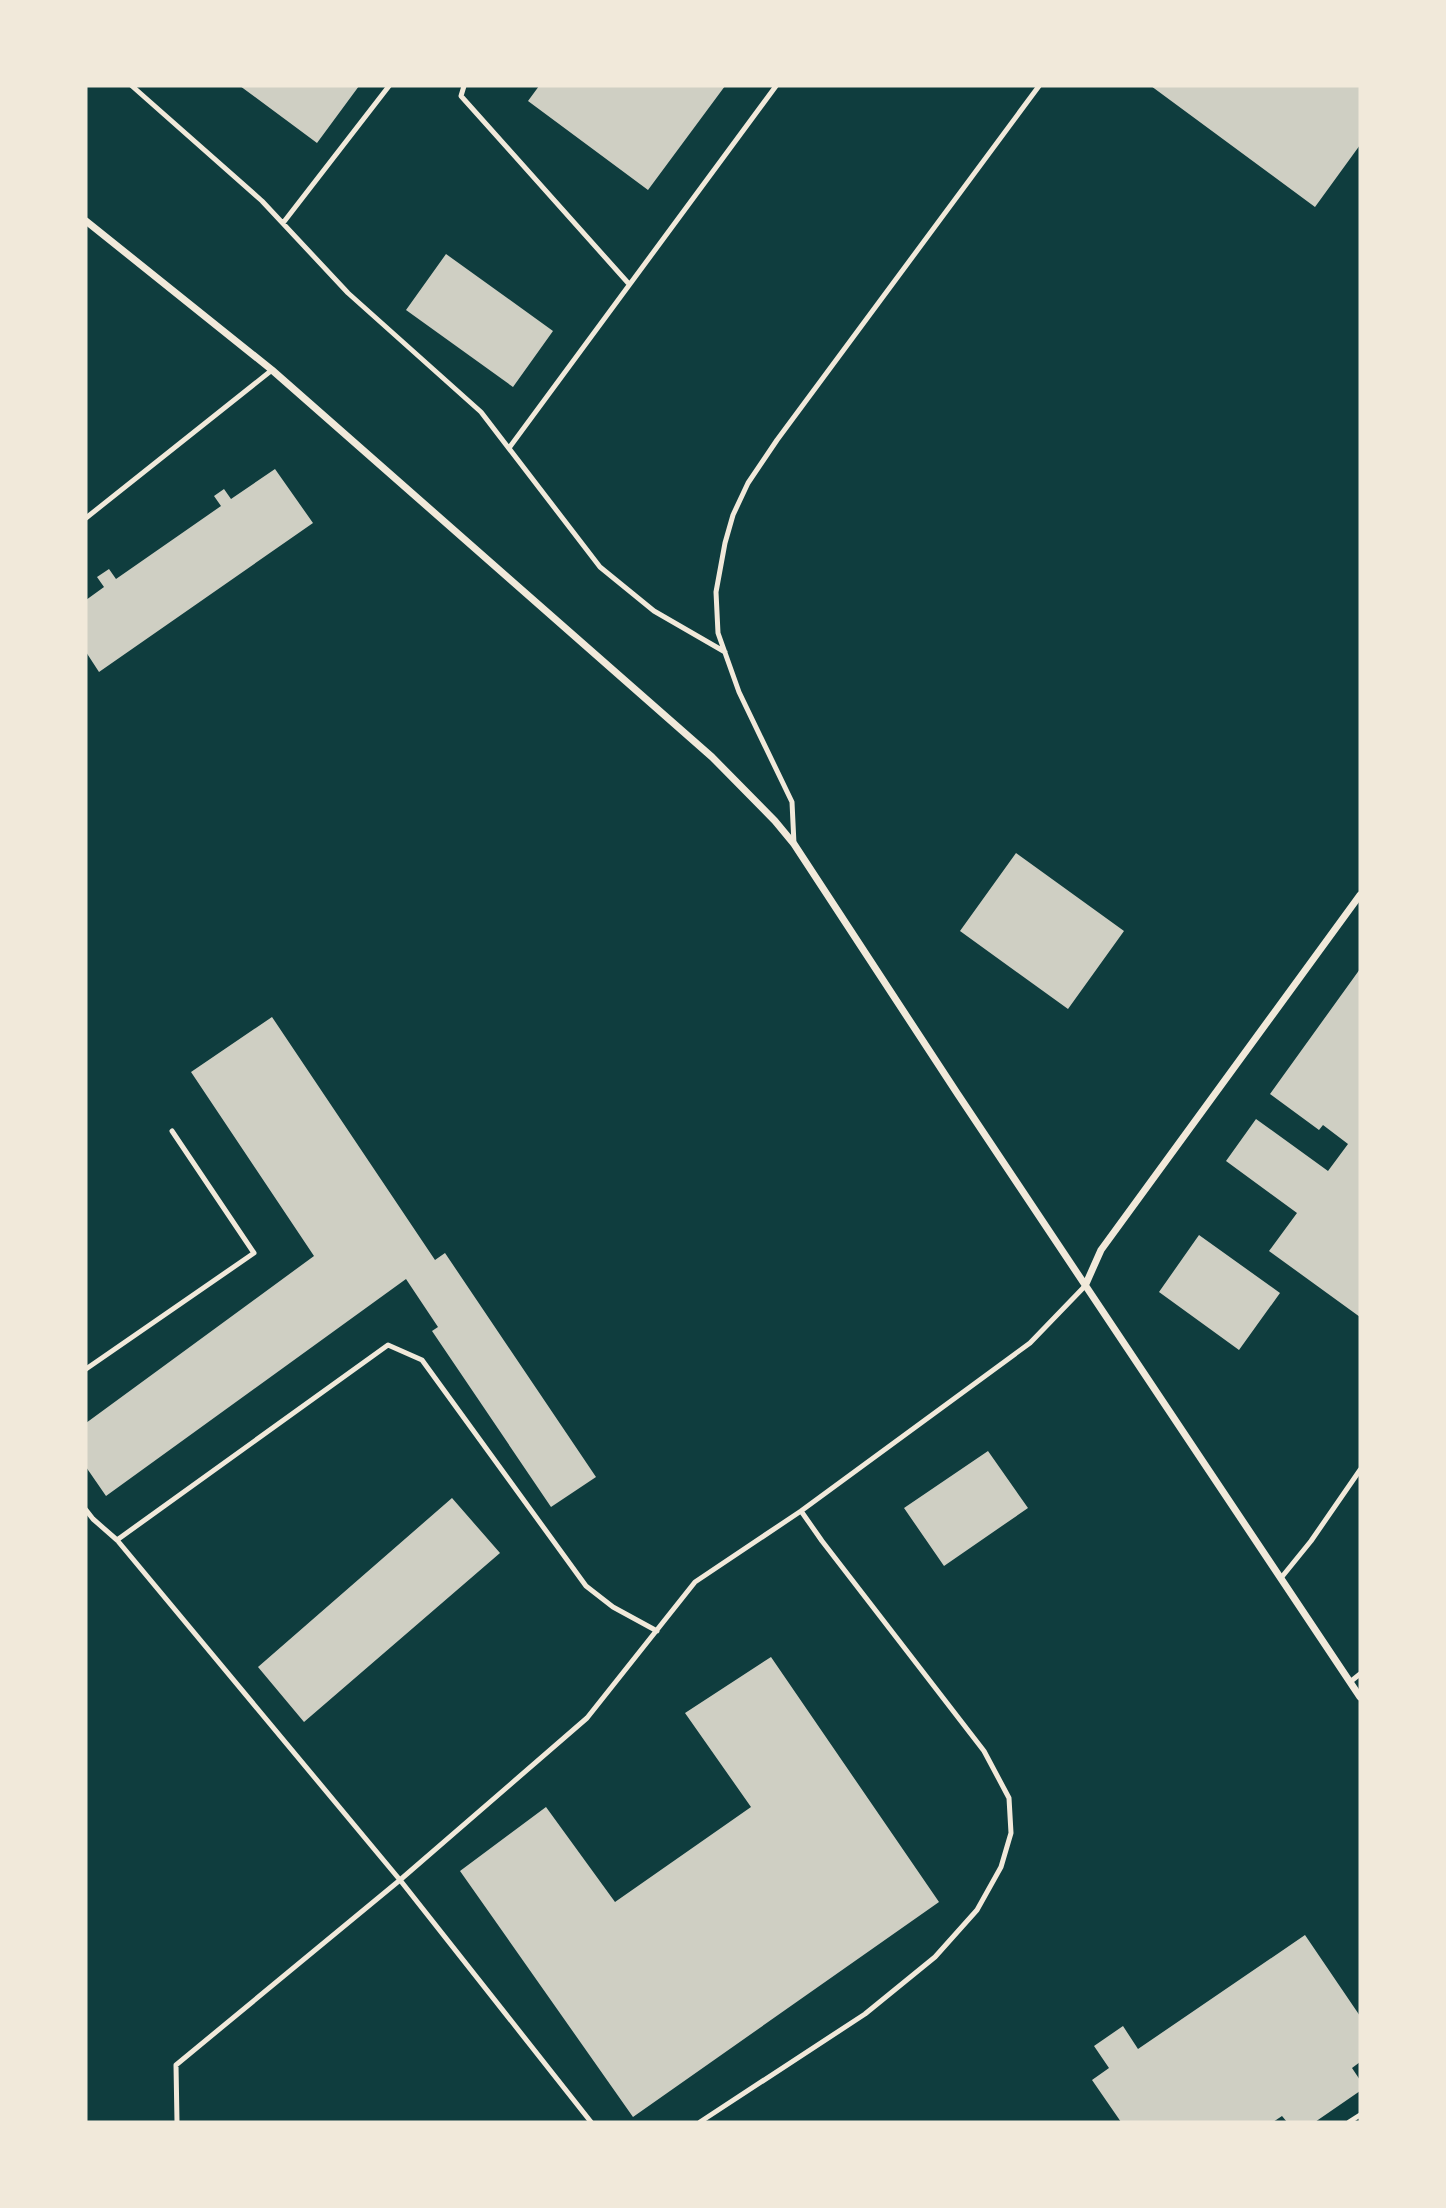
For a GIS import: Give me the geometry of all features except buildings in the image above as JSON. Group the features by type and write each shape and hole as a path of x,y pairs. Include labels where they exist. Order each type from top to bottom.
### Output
{"street":[{"path":"86,221 272,370 712,757 775,821 794,844 1360,1697"},
{"path":"1086,1286 1101,1250 1360,895"}],"lane":[{"path":"132,86 262,201 348,293 481,412 600,567 654,611 725,652"},
{"path":"283,223 389,86"},
{"path":"464,86 461,96 629,284"},
{"path":"509,448 776,86"},
{"path":"794,844 792,802 739,692 718,634 716,592 733,515 748,483 777,440 1039,86"},
{"path":"86,518 272,370"},
{"path":"86,1369 254,1253 172,1131"},
{"path":"177,2122 176,2065 400,1880 587,1718 695,1582 802,1511 1030,1343 1086,1286"},
{"path":"117,1540 388,1345 422,1360 586,1586 612,1607 657,1631"},
{"path":"1281,1578 1311,1541 1360,1470"},
{"path":"86,1510 117,1540 400,1880 591,2122"},
{"path":"700,2122 865,2014 935,1957 976,1910 1002,1867 1011,1833 1009,1798 984,1751 822,1541 802,1511"},
{"path":"1350,1682 1360,1674"},
{"path":"1349,2122 1360,2115"}]}
